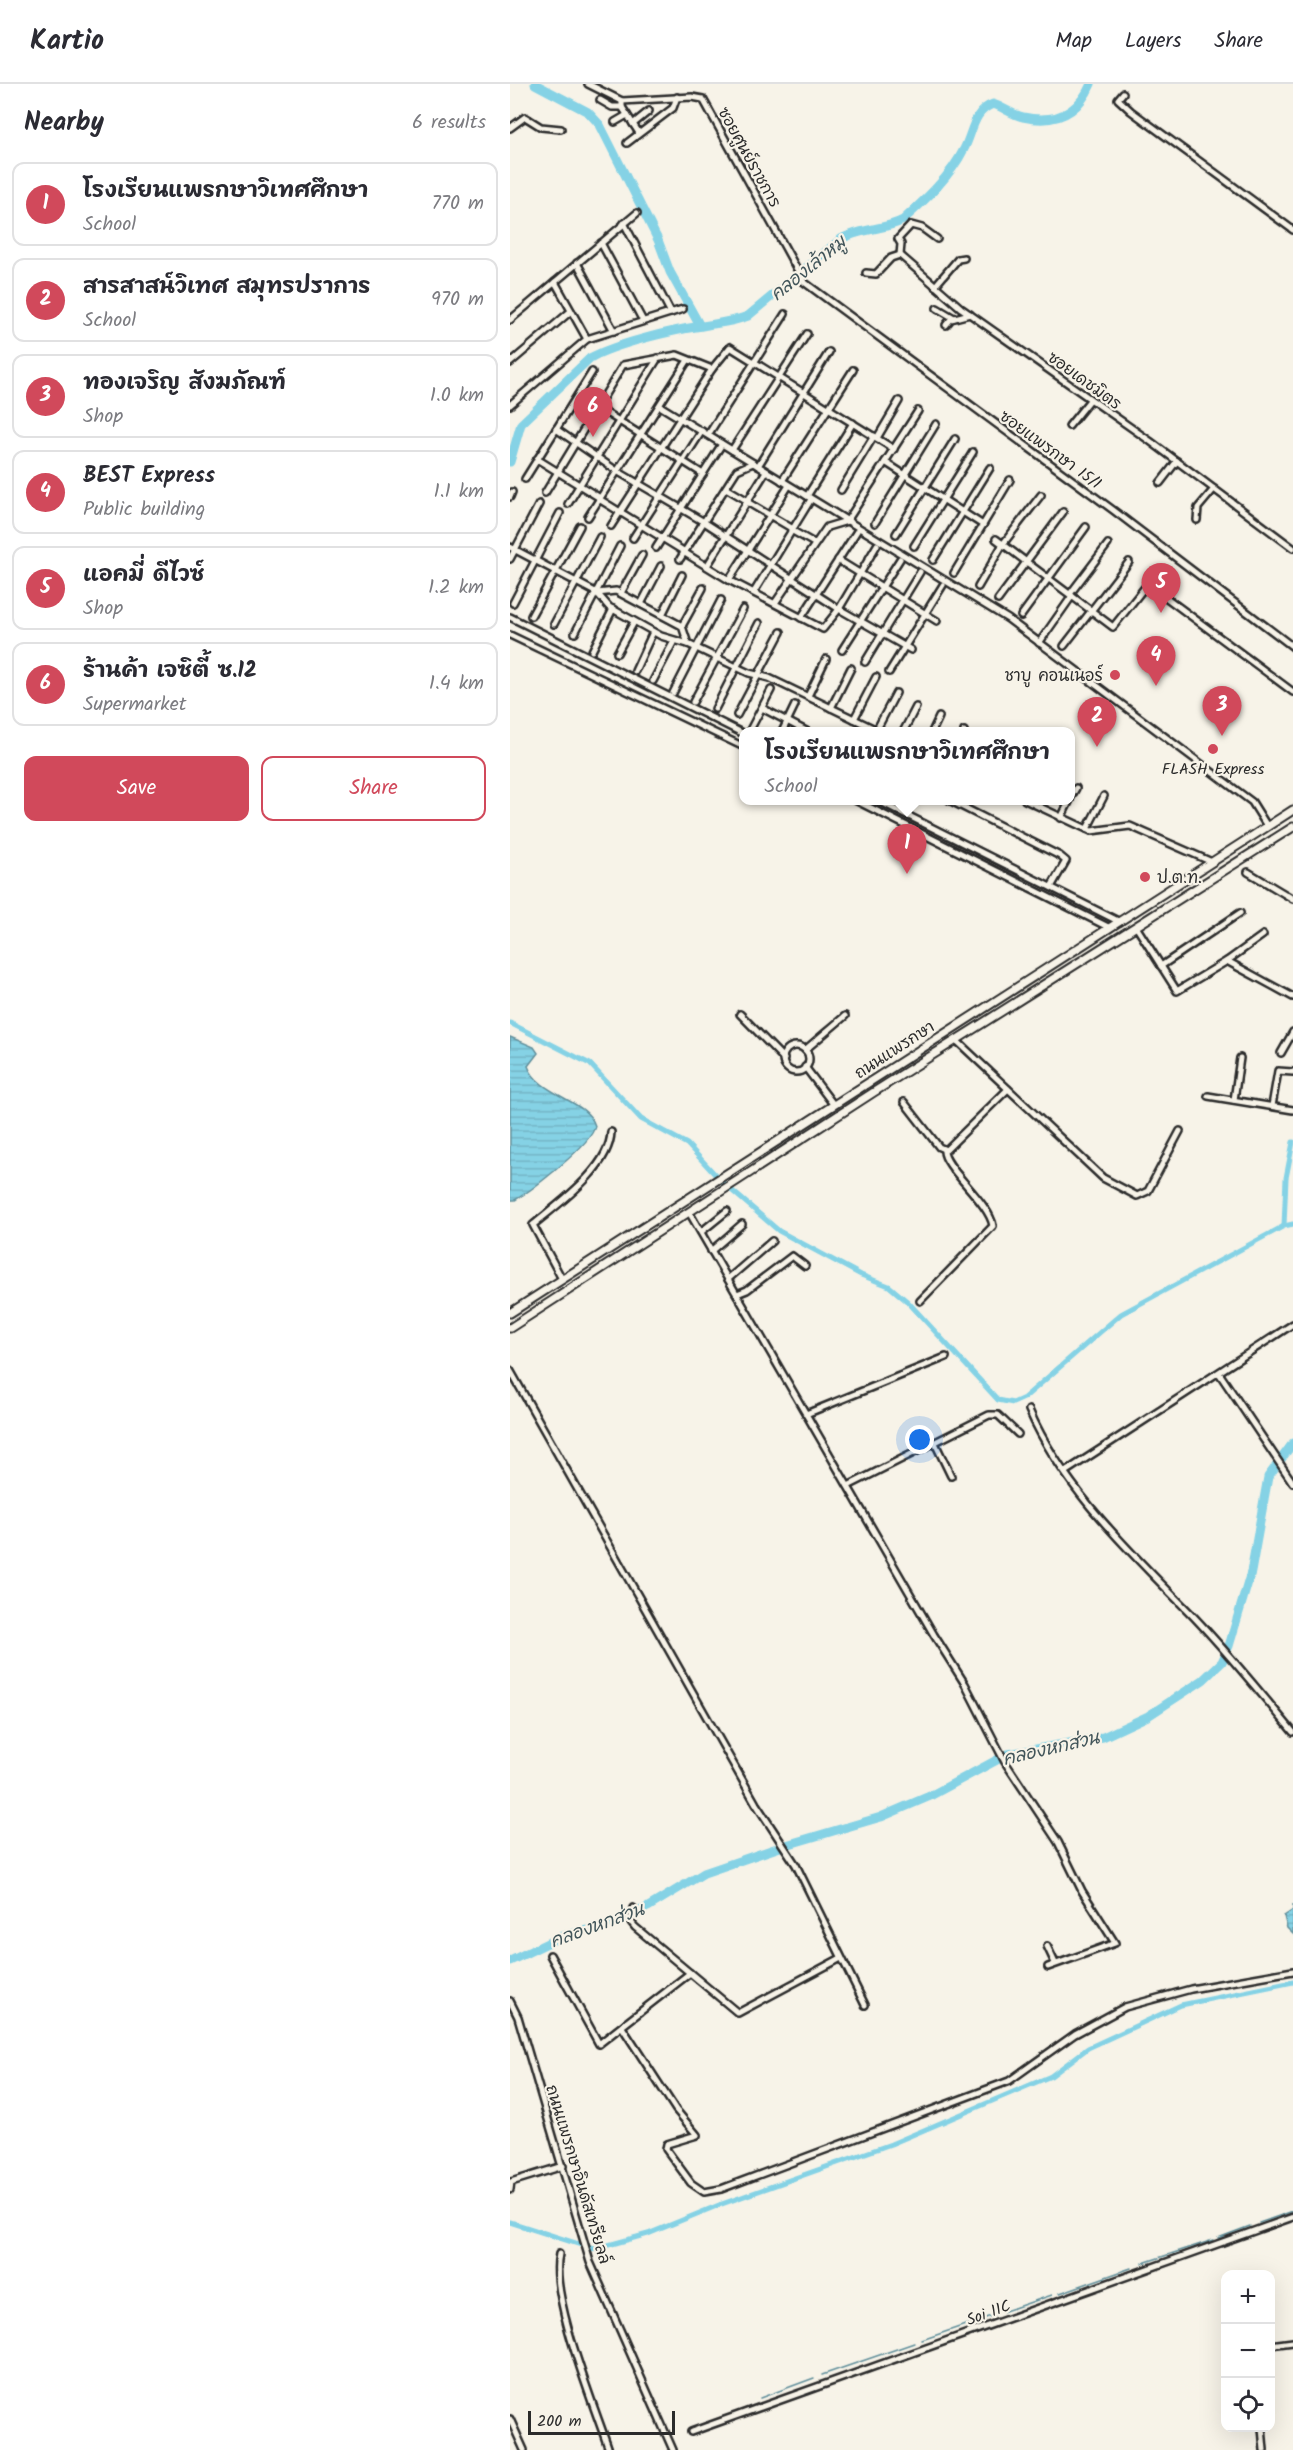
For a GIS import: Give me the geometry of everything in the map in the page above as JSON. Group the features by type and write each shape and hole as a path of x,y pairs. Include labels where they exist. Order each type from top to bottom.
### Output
{"main road":[{"name":"ถนนแพรกษา","path":"510,1313 1048,965 1120,922 1293,810"},
{"name":"ถนนแพรกษา","path":"510,1328 956,1040 1137,928 1293,827"},
{"path":"1048,965 1057,977"}],"street":[{"path":"588,84 622,104 639,133"},
{"path":"1123,93 1118,99 1131,111 1293,230"},
{"path":"627,143 673,108 677,97"},
{"name":"ซอยศูนย์ราชการ","path":"622,104 677,97 703,99 796,270"},
{"path":"600,100 612,107 622,104"},
{"path":"633,124 649,111"},
{"path":"615,122 627,115"},
{"path":"510,128 525,117 541,127 561,129"},
{"path":"510,320 637,213"},
{"path":"624,223 671,313"},
{"path":"866,273 876,274 891,258 900,255 901,244 898,239 911,225 922,228 937,238"},
{"path":"601,243 643,321"},
{"name":"ซอยเดชมิตร","path":"900,255 970,314 1177,461 1293,548"},
{"path":"935,286 958,259 964,258"},
{"path":"578,263 614,330"},
{"name":"ซอยแพรกษา 15/1","path":"796,270 804,282 1113,510 1293,647"},
{"path":"555,282 587,339"},
{"path":"937,308 954,318"},
{"path":"510,405 587,339 683,309"},
{"path":"510,363 571,311"},
{"path":"633,538 683,461 755,361 785,314"},
{"path":"946,325 954,318 970,314"},
{"path":"732,450 807,334"},
{"path":"611,526 712,369 730,347 894,448"},
{"path":"680,559 737,470 756,464 829,352"},
{"path":"545,493 577,444 623,365 677,355 712,369"},
{"path":"568,504 658,358"},
{"path":"588,517 688,360"},
{"path":"783,481 853,370"},
{"path":"525,479 592,372"},
{"path":"578,395 703,474"},
{"path":"1069,426 1090,400"},
{"path":"841,490 899,401"},
{"path":"660,406 1008,619 1252,802 1267,826"},
{"path":"775,603 827,526 847,520 918,411"},
{"path":"754,592 853,423"},
{"path":"875,523 936,424"},
{"path":"556,429 617,471 704,522 747,552 882,635 911,650"},
{"path":"896,534 955,439"},
{"path":"657,548 722,444"},
{"path":"914,546 973,452"},
{"path":"537,459 707,566 708,569 823,629 839,609 877,545"},
{"path":"1160,483 1177,461"},
{"path":"885,462 983,525"},
{"path":"933,560 990,468"},
{"path":"707,566 765,473"},
{"path":"954,573 1010,480"},
{"path":"729,580 788,487"},
{"path":"726,488 814,543"},
{"path":"1197,520 1198,508 1214,489"},
{"path":"978,587 1003,544 1041,495"},
{"path":"510,559 513,548 539,504"},
{"path":"998,600 1063,512"},
{"path":"513,603 560,513"},
{"path":"531,616 580,526"},
{"path":"1020,616 1086,527"},
{"path":"801,618 857,531"},
{"path":"554,624 600,537"},
{"path":"996,539 1113,627 1149,582"},
{"path":"1039,643 1108,544"},
{"path":"575,633 620,546"},
{"path":"513,548 597,593 613,609 653,632 688,644 758,677 770,678 872,727"},
{"path":"621,594 642,555"},
{"path":"842,650 900,559"},
{"path":"838,560 861,572 937,621"},
{"path":"1064,646 1129,561"},
{"path":"641,604 661,566"},
{"path":"865,662 920,572"},
{"path":"662,615 682,575"},
{"path":"888,672 943,585"},
{"path":"682,626 703,588"},
{"path":"597,593 613,590 682,626 688,644"},
{"path":"1156,590 1293,692"},
{"path":"673,693 721,600"},
{"path":"592,651 613,609"},
{"path":"693,702 743,609"},
{"path":"510,617 739,732"},
{"path":"617,652 634,622"},
{"path":"715,709 759,623"},
{"path":"635,671 653,632"},
{"path":"738,715 781,632"},
{"path":"510,635 739,745"},
{"path":"653,681 674,640"},
{"path":"807,696 826,658"},
{"path":"831,708 851,668"},
{"path":"854,719 876,677"},
{"path":"752,727 771,690"},
{"path":"880,727 896,693"},
{"path":"784,727 795,705"},
{"path":"906,727 916,707"},
{"path":"762,708 798,727"},
{"path":"934,727 939,717"},
{"path":"1087,829 1104,796"},
{"path":"863,805 1110,928"},
{"path":"886,805 1120,922"},
{"path":"957,805 1060,855 1066,861 1051,887"},
{"path":"1035,805 1087,829 1130,826 1212,862"},
{"path":"1061,818 1068,805"},
{"path":"1248,872 1293,899"},
{"path":"1161,966 1240,913"},
{"path":"1137,928 1177,991 1227,961 1263,935"},
{"path":"1227,961 1293,997"},
{"path":"740,1014 784,1059 791,1070 799,1071 805,1067 809,1059 805,1050 792,1047 785,1053 784,1059"},
{"path":"805,1050 844,1016"},
{"path":"1281,1053 1293,1032"},
{"path":"956,1040 1103,1178 1137,1196 1145,1194 1152,1185 1180,1131"},
{"path":"1234,1100 1240,1058"},
{"path":"805,1067 833,1104"},
{"path":"1272,1106 1278,1071 1293,1072"},
{"path":"944,1150 948,1149 1008,1089"},
{"path":"1208,1096 1293,1110"},
{"path":"904,1102 916,1120 944,1150 945,1158 968,1184 993,1226 920,1301"},
{"path":"562,1279 533,1225 579,1186 592,1171 610,1142 611,1132"},
{"path":"701,1232 727,1211"},
{"path":"689,1212 957,1670 1005,1762 1059,1842 1082,1891 1115,1943 1048,1967"},
{"path":"711,1251 742,1224"},
{"path":"728,1279 772,1241"},
{"path":"737,1294 747,1290 792,1256 805,1266"},
{"path":"1065,1472 1293,1324"},
{"path":"806,1413 946,1357"},
{"path":"510,1370 756,1804 796,1865 865,2005"},
{"path":"1219,1373 1293,1483"},
{"path":"1029,1410 1046,1445 1101,1520 1219,1644 1293,1732"},
{"path":"848,1486 995,1413 1018,1434"},
{"path":"935,1443 951,1476"},
{"path":"633,1908 631,1922 738,2013 841,1958"},
{"path":"1047,1946 1054,1963"},
{"path":"550,1955 599,2044 690,1973"},
{"path":"622,2027 681,2116 697,2135 667,2144 666,2149 691,2183 704,2192 742,2181 1009,2081 1075,2034 1125,2007 1191,1989 1293,1971"},
{"name":"ถนนแพรกษาอินดัสเทรียลล์","path":"510,2001 518,2017 589,2258 674,2450"},
{"path":"510,2190 511,2182 563,2166"},
{"name":"Soi 11C","path":"691,2432 1293,2217"},
{"path":"559,2254 555,2270 572,2339 609,2450"},
{"path":"1275,2344 1293,2342"},
{"path":"510,2419 524,2450"},
{"path":"1262,2432 1264,2450"}],"water":[{"path":"510,1037 534,1047 538,1053 528,1066 533,1076 583,1110 591,1117 595,1126 584,1144 573,1155 515,1200 510,1200"},
{"path":"1293,1910 1293,1934 1287,1928 1284,1916"}],"waterway":[{"path":"535,84 588,112 600,125 658,240 670,272 700,326"},
{"name":"คลองเล้าหมู","path":"510,462 521,424 590,358 644,338 748,316 841,239 903,220 929,196 952,169 964,149 977,117 986,107 993,104 1019,116 1035,119 1055,118 1079,103 1091,84"},
{"path":"510,1023 590,1064 641,1119 687,1144 722,1182 779,1231 861,1275 889,1286 908,1302 998,1400 1013,1403 1024,1398 1121,1314 1284,1226 1293,1224"},
{"path":"1284,1226 1286,1178 1293,1142"},
{"name":"คลองหกส่วน","path":"786,1845 881,1817 930,1796 1008,1754 1103,1737 1148,1716 1203,1680 1222,1662 1229,1646 1251,1572 1268,1477 1293,1443"},
{"name":"คลองหกส่วน","path":"510,1961 562,1936 607,1925 648,1907 704,1873 783,1846"},
{"path":"510,2222 594,2249 648,2234 719,2205 891,2144 1051,2076 1088,2048 1181,2005 1293,1982"},
{"path":"1259,2223 1293,2211"},
{"path":"1218,2238 1250,2226"},
{"path":"1143,2263 1213,2240"},
{"path":"1060,2293 1131,2268"},
{"path":"1002,2312 1052,2295"},
{"path":"922,2340 994,2315"},
{"path":"822,2375 914,2343"},
{"path":"760,2398 814,2378"}],"place":[{"name":"ร้านค้า เจซิตี้ ซ.12","path":"593,437"},
{"name":"แอคมี่ ดีไวซ์","path":"1161,613"},
{"name":"ชาบู คอนเนอร์","path":"1115,675"},
{"name":"BEST Express","path":"1156,686"},
{"name":"ทองเจริญ สังฆภัณฑ์","path":"1222,736"},
{"name":"สารสาสน์วิเทศ สมุทรปราการ","path":"1097,747"},
{"name":"FLASH Express","path":"1213,749"},
{"name":"โรงเรียนแพรกษาวิเทศศึกษา","path":"907,874"},
{"name":"ป.ต.ท.","path":"1145,877"}]}
